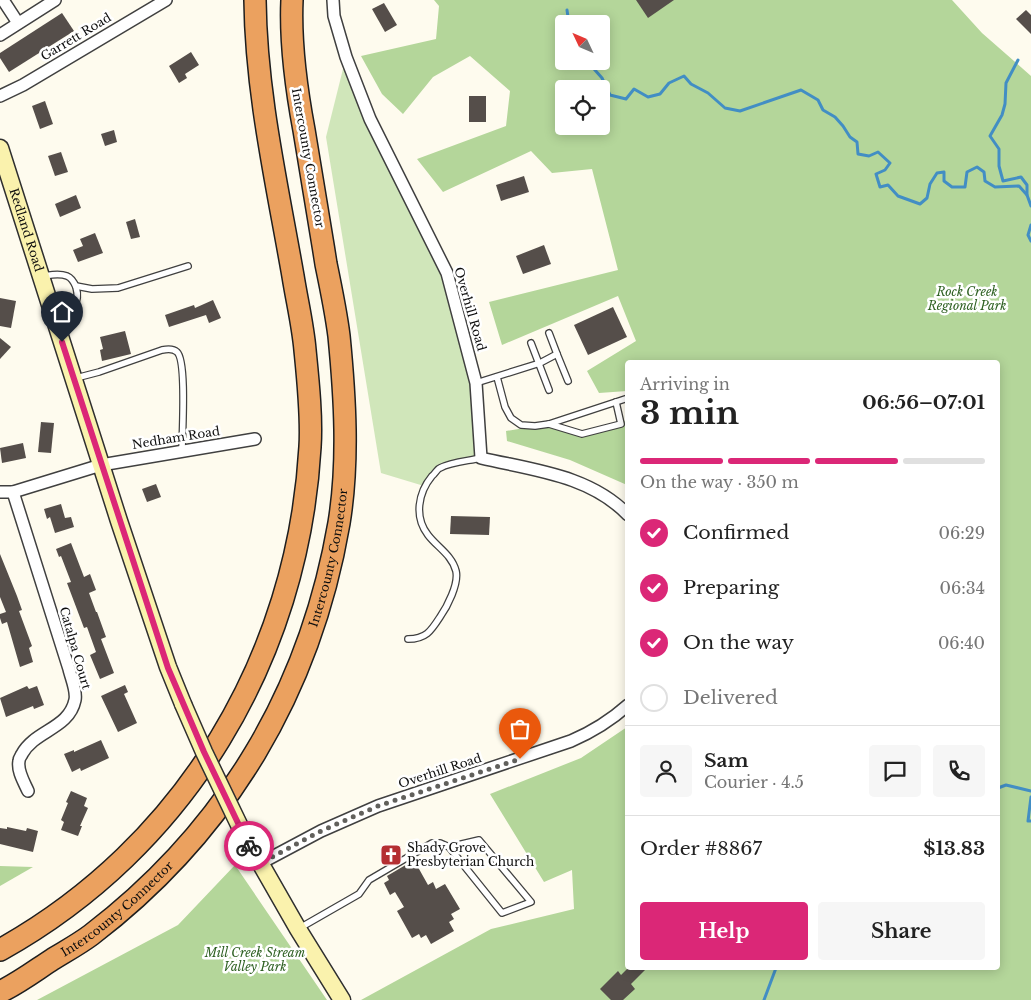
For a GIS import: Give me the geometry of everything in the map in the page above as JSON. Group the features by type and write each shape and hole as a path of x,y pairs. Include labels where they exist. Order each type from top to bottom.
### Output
{"highway":[{"path":"0,950 35,930 92,888 127,856 165,815 195,777 227,730 261,661 280,607 295,554 304,501 310,446 305,350 263,111 255,38 255,0"},
{"name":"Intercounty Connector","path":"0,992 90,936 111,919 147,889 183,852 209,821 251,763 278,713 301,663 324,594 340,511 345,465 344,405 339,334 295,79 292,0"}],"main road":[{"name":"Redland Road","path":"0,148 168,668 242,834 298,930 342,1000"}],"street":[{"path":"3,0 18,24"},
{"path":"0,34 55,0"},
{"name":"Garrett Road","path":"0,96 23,85 166,0"},
{"name":"Overhill Road","path":"333,0 334,16 346,57 370,119 447,273 476,383 481,458"},
{"name":"Nedham Road","path":"0,492 13,492 101,465 255,439"},
{"path":"481,458 568,478 590,487 605,496 625,513"},
{"name":"Catalpa Court","path":"13,492 69,669 76,698 69,714 57,726 35,738 22,755 19,761 20,775 28,791"},
{"name":"Overhill Road","path":"259,864 321,831 378,806 571,741 601,727 625,708"}],"lane":[{"path":"76,286 92,289 118,288 188,266"},
{"path":"41,276 66,275 71,278 76,286 77,297 73,310 56,325"},
{"path":"549,333 568,381"},
{"path":"531,343 549,390"},
{"path":"74,378 95,373 162,350 171,349 177,352 183,374 182,451"},
{"path":"476,383 540,363 557,354"},
{"path":"497,377 505,407 511,418 521,425 549,424 625,399"},
{"path":"549,424 582,434 621,424 616,402"},
{"path":"408,639 419,639 429,632 439,619 451,600 456,572 448,555 429,537 422,525 419,510 424,486 439,468 481,458"},
{"path":"298,930 359,894 369,880 432,844 440,843 449,847 502,913 531,902 479,840 449,847"}],"green space":[{"name":"Rock Creek Regional Park","path":"434,0 952,0 982,33 1031,76 1031,1000 361,1000 491,929 574,909 572,870 544,882 490,794 581,758 625,728 625,970 1000,970 1000,360 625,360 625,391 599,393 587,371 636,341 618,296 502,345 489,302 618,270 592,169 552,173 531,151 443,192 417,159 506,126 510,91 470,56 433,77 403,114 382,94 361,56 436,39 439,6"},
{"path":"346,57 447,273 476,383 481,458 439,468 424,486 381,473 326,137"},
{"path":"625,421 625,484 570,460 507,441 506,431 549,424 582,434 621,424"},
{"name":"Mill Creek Stream Valley Park","path":"235,865 327,1000 37,1000 178,925"},
{"path":"0,866 33,867 0,886"}],"building":[{"path":"636,0 674,0 648,18"},
{"path":"384,3 397,25 385,32 372,9"},
{"path":"1026,10 1031,15 1031,34 1016,19"},
{"path":"62,13 74,31 9,72 0,58 0,53"},
{"path":"191,52 199,65 185,74 187,78 179,83 169,66"},
{"path":"469,96 486,96 486,122 469,122"},
{"path":"45,101 53,124 40,129 32,106"},
{"path":"114,130 117,142 105,146 101,134"},
{"path":"61,152 68,172 55,176 48,156"},
{"path":"524,176 529,192 501,201 496,185"},
{"path":"76,195 81,208 60,217 55,204"},
{"path":"135,219 140,237 131,239 126,222"},
{"path":"95,233 103,253 78,262 73,250 83,246 80,239"},
{"path":"544,245 551,264 523,274 516,256"},
{"path":"0,298 16,301 11,328 0,326"},
{"path":"213,300 221,318 209,323 206,315 169,327 165,315 194,305 195,308"},
{"path":"613,307 627,337 588,355 574,325"},
{"path":"125,331 131,354 102,361 100,350 103,349 100,337"},
{"path":"0,338 11,347 0,359"},
{"path":"41,422 54,423 51,453 38,452"},
{"path":"23,443 26,458 2,463 0,448"},
{"path":"156,484 161,497 147,502 142,489"},
{"path":"61,504 65,518 71,517 74,527 55,533 50,517 47,519 44,509"},
{"path":"451,516 490,517 489,535 450,534"},
{"path":"71,543 84,577 90,574 96,590 89,593 106,637 101,639 114,673 100,679 90,655 96,652 87,627 84,628 67,583 71,582 61,556 59,557 56,549"},
{"path":"0,554 22,610 19,611 32,646 29,648 33,662 20,667 7,622 2,624 0,618 0,614 6,612 0,597"},
{"path":"125,685 128,692 124,694 137,723 118,732 101,696"},
{"path":"27,686 29,689 37,686 44,705 34,709 33,706 6,717 0,698"},
{"path":"101,740 109,758 81,771 80,768 72,772 64,754 74,750 74,752"},
{"path":"71,791 87,798 84,806 88,808 78,836 61,830 64,822 61,820"},
{"path":"7,827 26,831 27,828 38,831 33,852 0,844 0,828 7,829"},
{"path":"414,860 428,885 433,882 436,889 445,884 460,909 451,914 454,919 449,922 454,931 431,944 426,935 421,938 419,934 412,938 397,911 404,907 395,892 390,895 384,883 389,880 387,876"},
{"path":"626,970 645,970 631,984 635,989 623,1000 611,1000 600,989 618,971 621,975"}],"waterway":[{"path":"567,10 568,15"},
{"path":"1018,60 1006,83 1005,104 1002,115 990,136 999,149 999,166 1003,181 1021,177 1027,185 1027,195"},
{"path":"595,70 602,78 610,95 626,99 634,89 648,97 660,94 669,83 684,76 691,84 708,93 725,108 740,111 801,90 818,100 823,110 835,117 850,137 857,142 858,154 869,156 878,152 890,163 885,170 876,174 880,187 888,185 898,196 920,204 927,198 930,184 937,173 944,172 944,181 952,187 965,187 967,172 977,167 984,172 985,181 995,187 1019,186 1027,195 1031,206"},
{"path":"1031,225 1028,235 1031,241"},
{"path":"1000,787 1006,785 1031,791"},
{"path":"1031,797 1028,821 1031,821"},
{"path":"764,1000 775,970"}],"way so far":[{"path":"249,846 259,864 321,831 378,806 520,759"}],"place":[{"name":"Shady Grove Presbyterian Church","path":"391,855"}],"route":[{"path":"62,342 168,668 204,752 249,846"}]}
